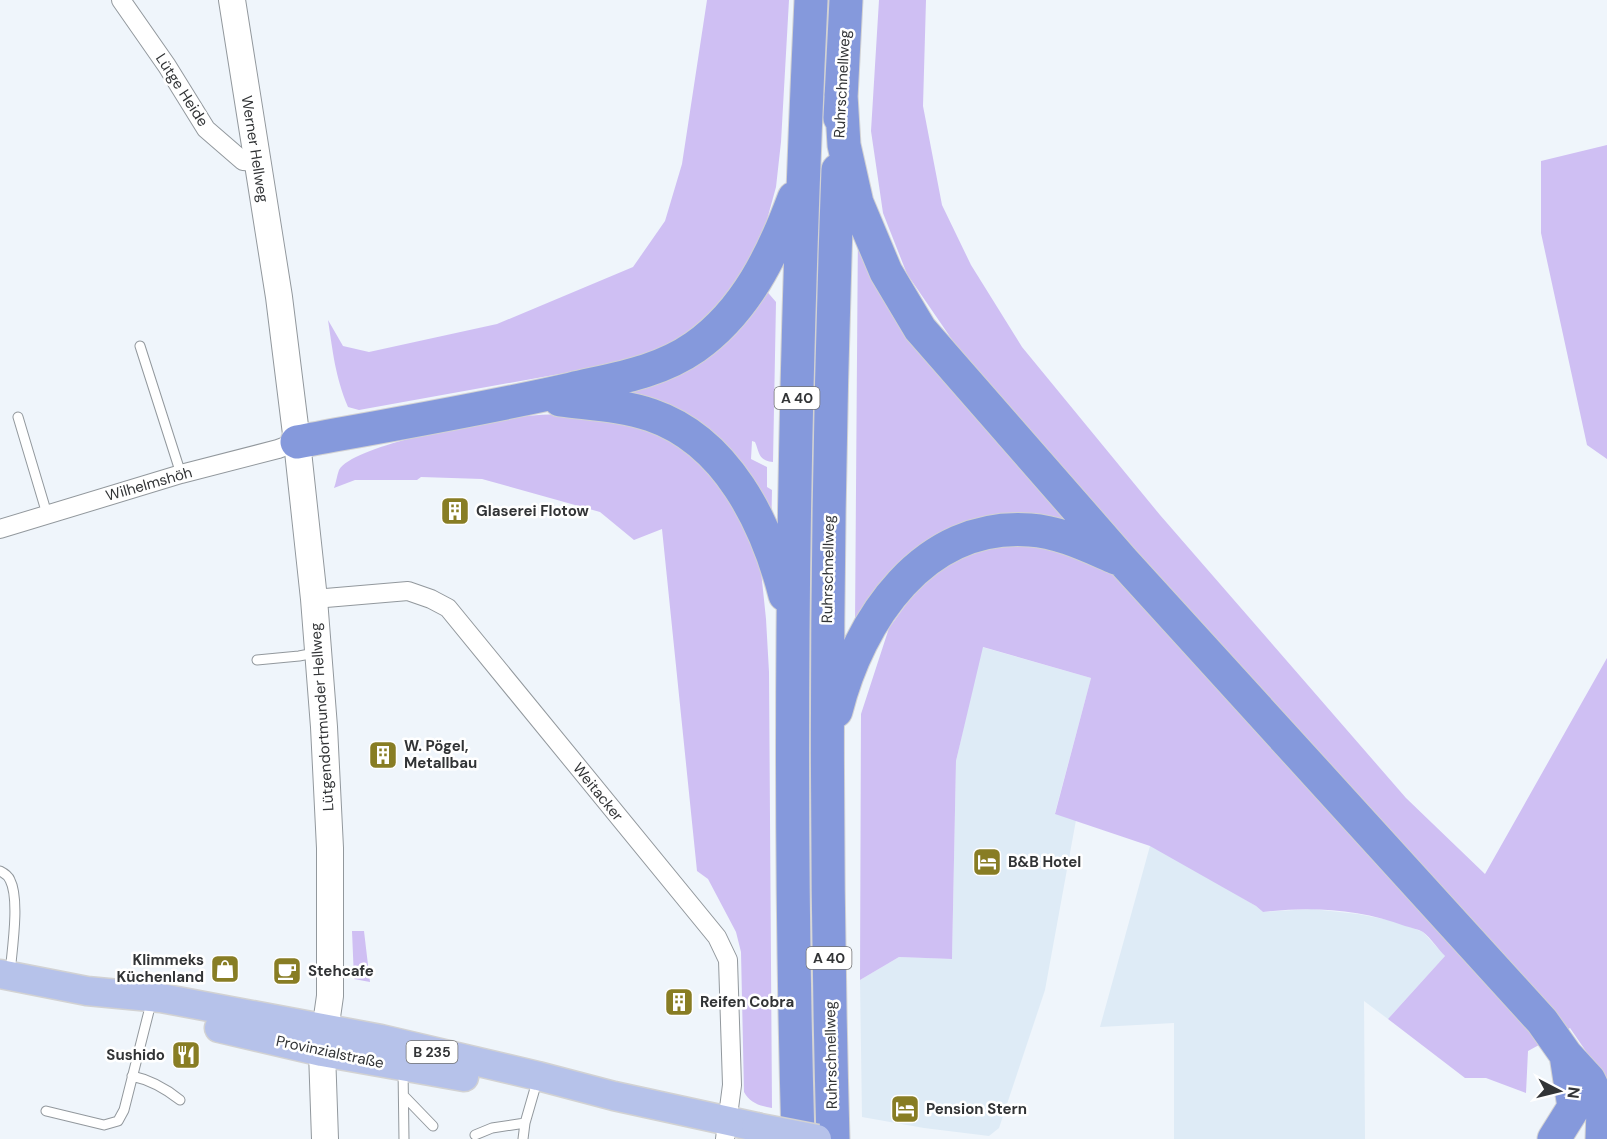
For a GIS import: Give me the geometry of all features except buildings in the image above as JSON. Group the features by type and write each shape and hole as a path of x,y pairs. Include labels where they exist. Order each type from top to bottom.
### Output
{"highway":[{"name":"A 40","path":"798,1139 793,659 797,379 811,0"},
{"name":"Ruhrschnellweg","path":"833,1139 829,1010 827,776 829,490 834,283 846,0"},
{"path":"841,95 844,146 857,203 886,272 920,329 1124,561 1542,1021 1566,1055 1596,1118"},
{"path":"297,441 535,398 634,375 657,367 694,348 729,317 758,278 779,238 799,182 805,137"},
{"path":"535,398 628,408 652,415 692,436 711,452 730,473 748,503 778,570 791,627 793,659"},
{"path":"827,776 829,747 837,705 861,644 890,596 906,578 943,548 983,533 1029,530 1049,532 1070,538 1124,561"},
{"path":"1554,1139 1596,1118"},
{"path":"1577,1139 1596,1118"}],"main road":[{"name":"Werner Hellweg","path":"232,0 279,297"},
{"name":"Lütgendortmunder Hellweg","path":"279,297 314,599 330,848 330,996 324,1041 325,1139"},
{"name":"Provinzialstraße","path":"5,974 87,991 149,1011 324,1041 381,1040 536,1082"},
{"name":"Provinzialstraße","path":"87,991 162,998 324,1041 403,1067 536,1082 614,1096 727,1130 756,1127 817,1139"}],"street":[{"name":"Lütge Heide","path":"121,0 167,66 206,129 243,161 257,162"},
{"name":"Wilhelmshöh","path":"0,529 297,441"},
{"name":"Weitacker","path":"314,599 408,591 448,608 717,937 728,960 732,1085 727,1130"}],"lane":[{"path":"140,346 181,474"},
{"path":"18,417 47,514"},
{"path":"257,660 318,652"},
{"path":"0,871 10,877 15,892 14,930 5,974"},
{"path":"46,1111 104,1125 118,1121 124,1110 149,1011"},
{"path":"403,1067 404,1139"},
{"path":"132,1076 165,1088 180,1100"},
{"path":"523,1139 536,1082"},
{"path":"404,1096 433,1126"},
{"path":"476,1135 492,1128 525,1123"}],"shaded area":[{"path":"707,0 789,0 781,142 776,187 762,238 736,290 701,328 654,357 359,410 348,407 337,374 328,320 343,346 369,352 497,324 633,267 665,221 682,164"},
{"path":"879,0 926,0 923,106 942,205 971,265 1022,347 1160,515 1406,798 1485,874 1607,658 1607,1082 1570,1028 1528,1051 1526,1093 1486,1078 1465,1078 1388,1019 1445,956 1423,932 1388,920 1335,910 1299,909 1263,912 1150,846 1055,814 1091,678 983,647 956,761 952,959 899,957 860,980 861,714 889,628 928,574 971,550 1009,541 1051,544 1103,570 907,274 883,213 871,131"},
{"path":"1607,145 1607,459 1587,445 1541,233 1541,161"},
{"path":"858,225 1081,527 1003,516 855,624"},
{"path":"764,288 776,302 773,462 762,458 755,442 752,441 751,459 767,467 767,487 772,490 771,538 751,487 608,395"},
{"path":"587,413 642,424 711,466 747,528 761,571 769,672 772,1108 749,1099 744,1092 741,952 736,932 708,879 697,871 662,529 634,540 600,512 482,479 421,477 417,480 355,480 334,488 339,470 351,460 397,442 510,418"},
{"path":"982,647 1091,678 1055,813 1076,820 1045,990 999,1128 989,1136 862,1117 860,980 899,957 952,959 956,761"},
{"path":"1169,816 1236,894 1263,912 1312,909 1394,921 1423,932 1445,956 1388,1019 1364,1001 1365,1139 1174,1139 1174,1023 1100,1027 1150,846"},
{"path":"352,931 364,931 370,982 354,979"}],"place":[{"name":"Glaserei Flotow","path":"455,511"},
{"name":"W. Pögel, Metallbau","path":"383,755"},
{"name":"B&B Hotel","path":"987,862"},
{"name":"Klimmeks Küchenland","path":"225,969"},
{"name":"Stehcafe","path":"287,971"},
{"name":"Reifen Cobra","path":"679,1002"},
{"name":"Sushido","path":"186,1055"},
{"name":"Pension Stern","path":"905,1109"}]}
